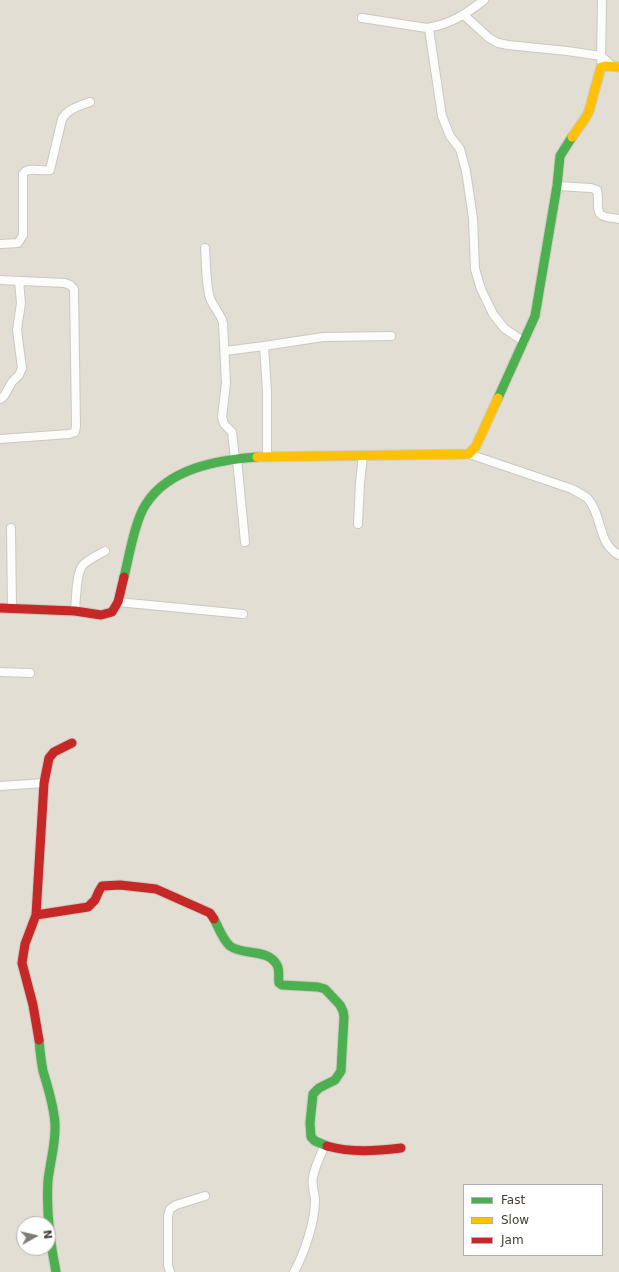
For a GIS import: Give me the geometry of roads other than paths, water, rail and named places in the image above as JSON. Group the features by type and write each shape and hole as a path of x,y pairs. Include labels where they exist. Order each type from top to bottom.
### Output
{"street":[{"path":"362,18 427,28 449,22 464,15 484,0"},
{"path":"469,454 476,446 535,316 557,186 560,156 589,111 596,80 601,67 602,0"},
{"path":"464,15 489,38 498,43 601,56 616,67"},
{"path":"427,28 429,29 442,116 446,128 460,149 466,171 473,218 475,269 481,289 496,319 504,328 524,342"},
{"path":"601,67 616,67"},
{"path":"0,244 18,243 23,235 24,171 50,170 62,119 70,110 90,102"},
{"path":"557,186 591,188 597,190 598,213 601,216 619,220"},
{"path":"205,248 209,294 211,302 222,318 223,323 226,383 222,417 224,424 232,432 245,542"},
{"path":"0,280 65,283 74,289 76,426 75,432 69,434 0,439"},
{"path":"0,399 4,396 12,382 21,372 22,368 17,330 21,303 19,281"},
{"path":"225,350 323,337 391,336"},
{"path":"264,346 267,391 267,456"},
{"path":"0,608 76,612 101,615 112,612 118,602 137,525 146,503 158,490 170,480 193,469 236,459 267,456 469,454 572,489 587,498 595,511 602,536 608,546 619,555"},
{"path":"358,524 359,488 363,455"},
{"path":"11,528 12,608"},
{"path":"76,612 79,573 81,566 105,551"},
{"path":"118,602 243,614"},
{"path":"0,672 30,673"},
{"path":"56,1272 50,1244 48,1224 48,1188 55,1138 54,1112 42,1062 36,1022 22,962 22,954 36,915 44,783 49,758 54,752 72,743"},
{"path":"0,786 44,783"},
{"path":"36,915 88,907 94,901 102,886 109,884 156,888 210,913 229,946 238,950 262,955 274,962 278,967 279,983 282,985 318,987 324,989 340,1005 343,1011 341,1071 338,1078 316,1090 313,1094 310,1130 311,1138 316,1142 325,1145 365,1152 401,1148"},
{"path":"294,1272 300,1261 310,1231 315,1209 312,1179 314,1170 325,1145"},
{"path":"170,1272 168,1252 168,1216 170,1209 176,1205 205,1196"}]}
